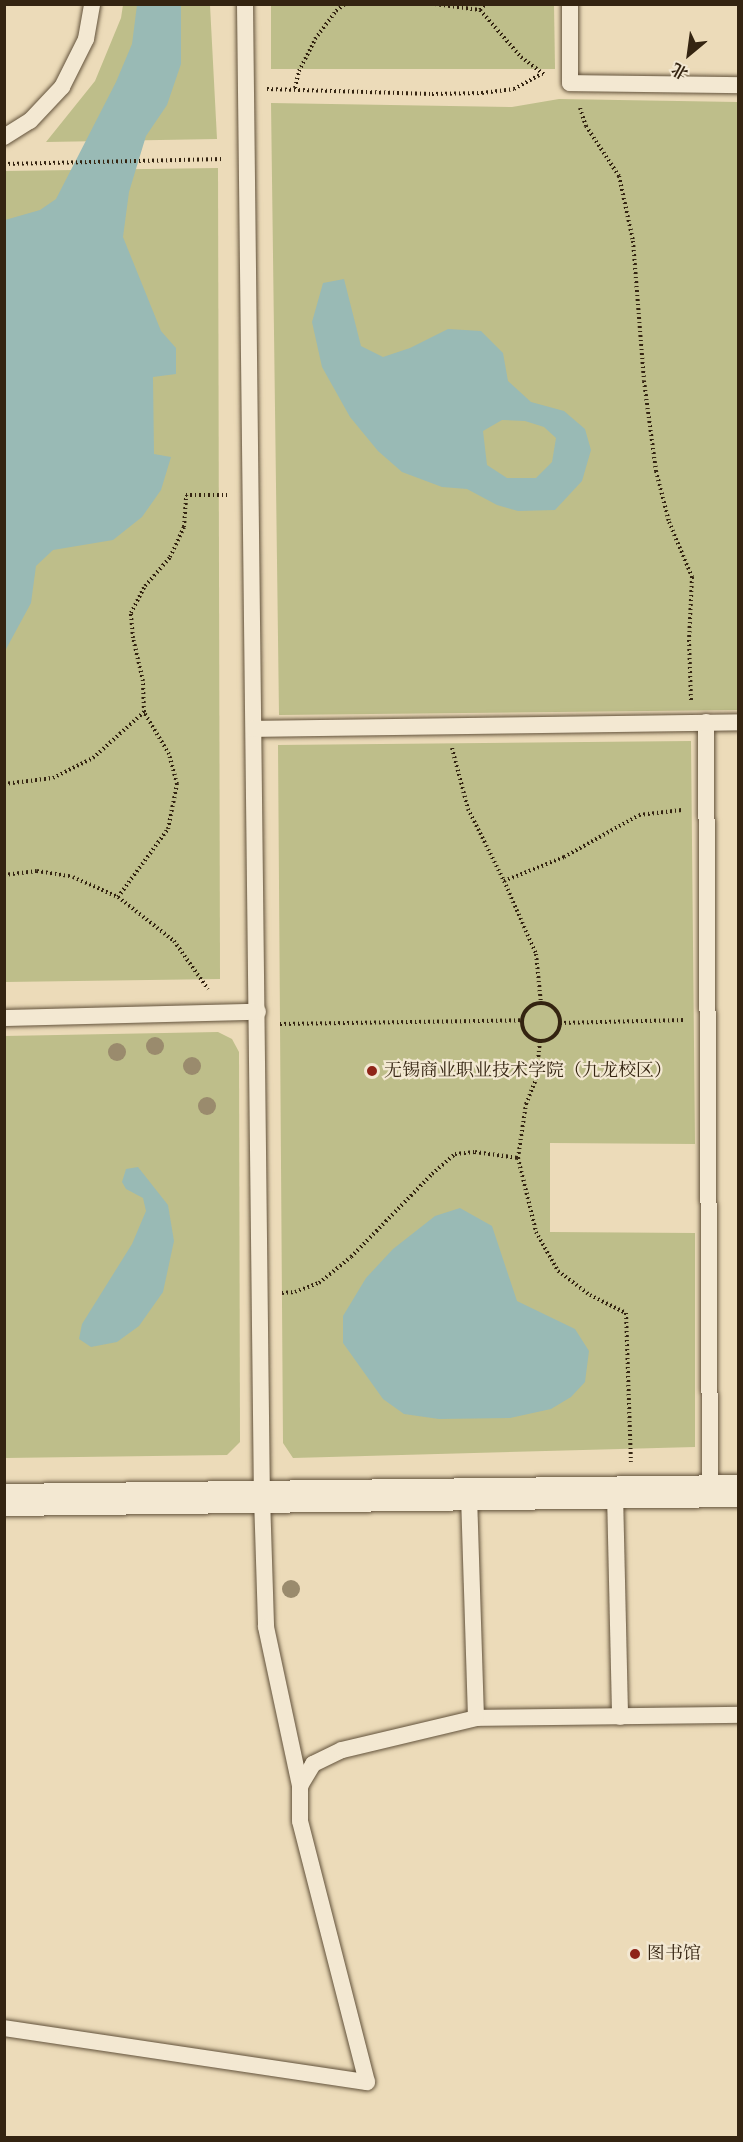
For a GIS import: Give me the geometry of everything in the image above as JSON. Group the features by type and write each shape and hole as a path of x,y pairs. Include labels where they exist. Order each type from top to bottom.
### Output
{"street":[{"path":"4,1500 724,1491"}],"lane":[{"path":"4,137 30,121 63,87 86,39 92,4"},
{"path":"4,2028 367,2082 300,1821 300,1786 266,1627 262,1497 246,4"},
{"path":"570,4 570,83 738,85"},
{"path":"254,729 738,722"},
{"path":"699,723 707,807 709,1020 724,1491"},
{"path":"4,1018 225,1013 258,1018"},
{"path":"620,1717 623,1493"},
{"path":"468,1494 476,1718"},
{"path":"300,1786 313,1764 342,1750 476,1718 738,1715"}],"path":[{"path":"295,88 299,71 315,39 336,11 345,4"},
{"path":"435,4 480,10 520,57 541,74 570,83 586,126 620,176 633,241 644,381 656,471 669,522 692,576 689,640 699,723"},
{"path":"480,10 485,4"},
{"path":"247,89 295,88 432,94 482,93 514,89 541,74"},
{"path":"4,164 247,159"},
{"path":"118,897 168,829 177,784 169,754 144,712 142,681 133,638 131,613 145,586 170,557 184,527 186,495 251,495"},
{"path":"4,784 53,778 93,758 144,712"},
{"path":"447,726 468,809 504,881 536,954 541,1003"},
{"path":"504,881 564,857 639,815 707,807"},
{"path":"4,875 37,871 73,877 118,897 174,941 225,1013"},
{"path":"541,1003 556,1010 560,1023 552,1038 540,1041 527,1034 522,1020 528,1009 541,1003"},
{"path":"258,1018 522,1020"},
{"path":"560,1023 709,1020"},
{"path":"540,1041 536,1079 526,1104 518,1158 536,1232 558,1271 590,1295 626,1313 623,1493"},
{"path":"261,1293 295,1292 319,1283 351,1257 432,1174 455,1154 475,1152 518,1158"}],"green space":[{"path":"123,5 210,5 217,139 46,142 95,81 121,18"},
{"path":"271,5 554,5 555,69 271,69"},
{"path":"559,99 738,102 738,710 279,715 271,103 512,107"},
{"path":"218,168 220,979 5,982 4,171"},
{"path":"691,741 695,1144 550,1143 550,1232 695,1233 695,1447 293,1458 283,1443 278,745"},
{"path":"218,1032 232,1039 239,1052 240,1442 227,1455 5,1458 4,1036"}],"water":[{"path":"137,5 181,5 181,64 167,105 146,136 129,192 123,237 161,331 176,348 176,374 153,377 154,454 171,457 161,490 142,517 113,540 53,550 36,566 31,603 5,651 5,220 40,210 56,199 116,82 132,44"},
{"path":"344,279 361,346 383,357 410,348 448,329 481,331 503,353 508,381 531,402 564,411 585,429 591,450 582,481 555,510 518,511 497,505 467,489 442,487 402,472 378,451 350,417 322,367 312,322 323,283","holes":["502,420 525,421 544,427 556,438 552,462 536,478 507,478 487,465 483,431"]},
{"path":"138,1167 168,1205 174,1241 163,1292 139,1326 117,1342 91,1347 79,1339 82,1324 132,1244 146,1211 143,1198 126,1189 122,1182 126,1169"},
{"path":"460,1208 492,1226 517,1301 575,1329 589,1351 585,1382 571,1397 551,1409 510,1418 439,1419 404,1414 383,1399 343,1343 343,1316 366,1278 393,1249 435,1216"}],"place":[{"name":"无锡商业职业技术学院（九龙校区）","path":"372,1071"},
{"name":"图书馆","path":"635,1954"}]}
